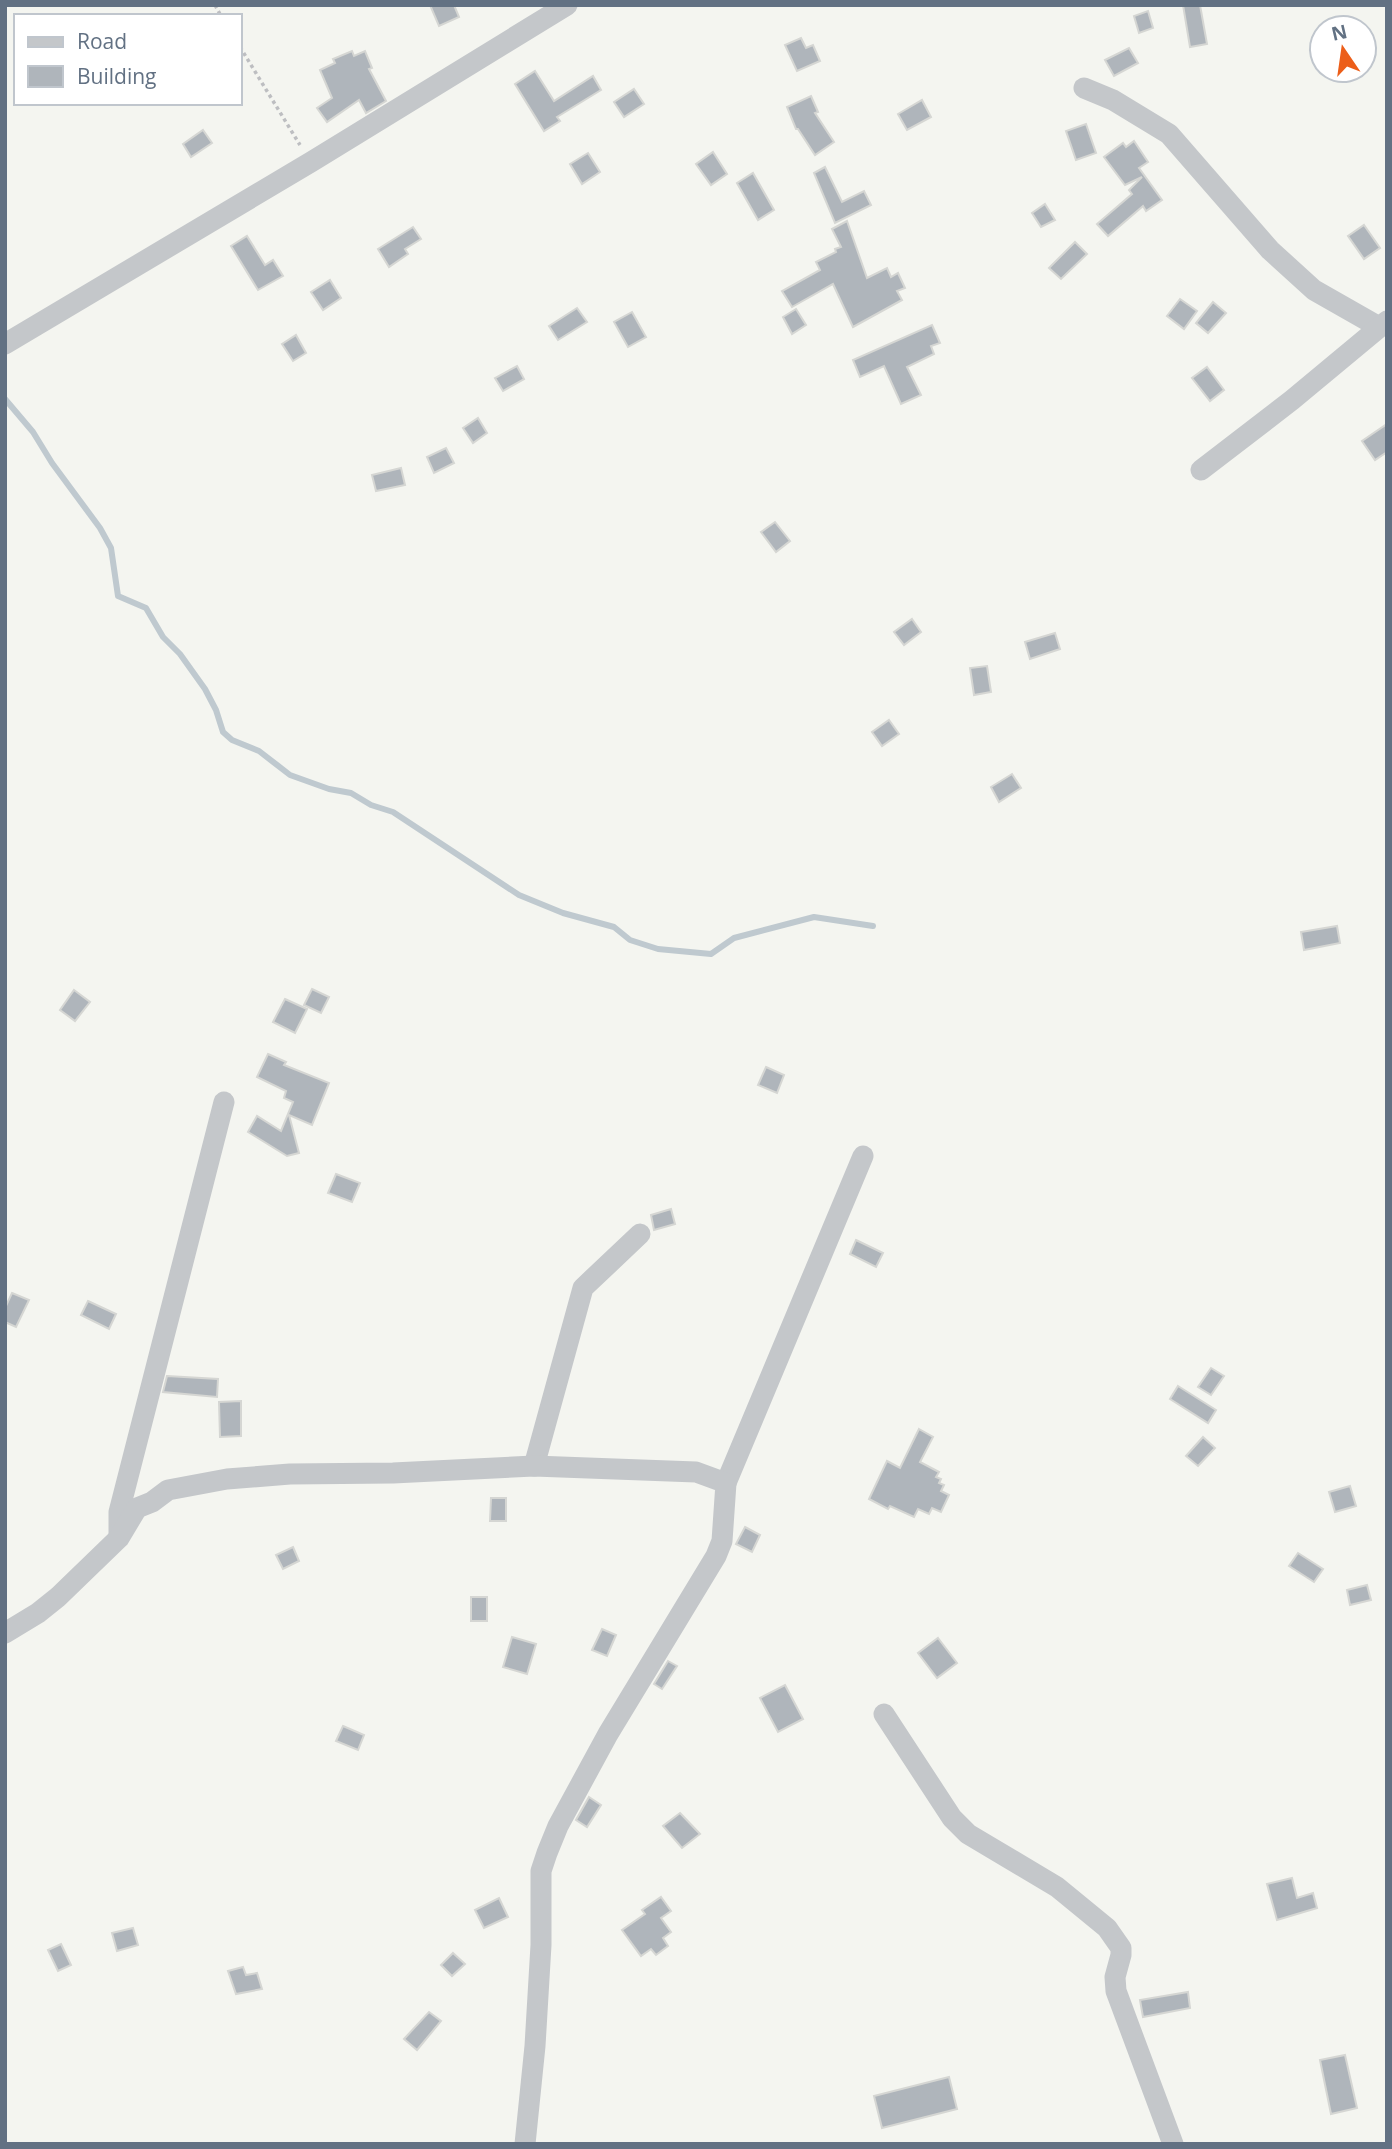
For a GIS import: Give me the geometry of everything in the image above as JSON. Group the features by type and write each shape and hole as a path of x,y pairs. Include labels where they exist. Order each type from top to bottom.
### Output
{"street":[{"path":"5,344 311,162 567,5"},
{"path":"1084,88 1113,100 1169,134 1270,250 1314,290 1383,324 1292,400 1201,470"},
{"path":"119,1538 119,1512 224,1102"},
{"path":"525,2144 536,2046 541,1945 541,1871 558,1826 608,1734 716,1556 722,1541 726,1483 863,1156"},
{"path":"534,1466 583,1288 640,1234"},
{"path":"5,1633 58,1597 119,1538 137,1508 152,1502 167,1490 227,1479 290,1474 393,1473 534,1466 696,1472 726,1483"},
{"path":"884,1714 952,1818 968,1834 1057,1887 1097,1918 1116,1939 1121,1955 1115,1977 1116,1990 1173,2144"}],"path":[{"path":"242,50 311,162"}],"building":[{"path":"430,5 454,5 459,17 439,26"},
{"path":"1183,5 1200,5 1207,44 1190,47"},
{"path":"1148,11 1153,28 1139,33 1134,16"},
{"path":"801,38 806,48 813,45 820,61 797,71 785,45"},
{"path":"1129,48 1138,63 1114,76 1105,60"},
{"path":"352,51 354,56 365,51 372,68 369,69 386,101 366,113 359,100 327,122 317,108 332,98 320,70 335,63 333,59"},
{"path":"535,71 554,101 593,76 601,90 557,117 560,121 544,131 515,84"},
{"path":"634,89 644,104 624,117 614,102"},
{"path":"811,96 818,112 815,113 834,142 815,155 796,129 787,107"},
{"path":"922,100 931,117 907,130 898,114"},
{"path":"1086,124 1096,153 1076,160 1066,131"},
{"path":"203,130 212,143 191,157 183,144"},
{"path":"1134,141 1148,162 1139,168 1162,200 1146,211 1143,206 1108,236 1097,224 1132,194 1129,190 1142,177 1125,185 1104,157 1123,143 1126,147"},
{"path":"713,152 727,174 711,185 696,164"},
{"path":"588,153 600,172 582,184 570,164"},
{"path":"825,167 842,202 864,191 871,205 835,223 814,173"},
{"path":"753,173 774,210 758,220 737,183"},
{"path":"1045,204 1055,220 1041,227 1032,213"},
{"path":"847,221 867,278 887,268 891,277 898,273 905,288 897,291 902,300 853,327 833,284 792,307 782,291 820,270 816,262 841,247 832,229"},
{"path":"1364,225 1380,248 1364,259 1348,236"},
{"path":"413,227 421,239 405,249 408,254 389,267 378,249"},
{"path":"247,236 265,265 273,260 283,276 258,290 231,246"},
{"path":"1075,242 1087,254 1061,279 1049,268"},
{"path":"330,280 341,298 323,310 311,292"},
{"path":"1180,299 1197,311 1184,329 1167,316"},
{"path":"1213,302 1226,313 1208,333 1196,323"},
{"path":"577,308 587,322 558,340 549,326"},
{"path":"796,309 806,325 792,334 783,317"},
{"path":"632,312 646,337 628,347 614,322"},
{"path":"932,325 940,343 931,346 934,354 907,367 921,395 901,404 884,366 860,377 853,360"},
{"path":"296,335 306,353 293,361 282,344"},
{"path":"517,366 524,379 503,391 495,378"},
{"path":"1207,367 1224,390 1210,401 1192,378"},
{"path":"478,418 487,433 473,443 463,428"},
{"path":"1387,424 1387,452 1375,460 1362,441"},
{"path":"446,448 454,463 434,473 427,457"},
{"path":"401,468 405,485 376,491 372,475"},
{"path":"775,522 790,541 776,552 761,532"},
{"path":"912,619 921,632 904,645 894,632"},
{"path":"1055,633 1060,649 1030,659 1025,642"},
{"path":"987,666 991,692 974,695 970,668"},
{"path":"889,720 899,734 882,746 872,732"},
{"path":"1012,774 1021,788 999,802 991,787"},
{"path":"1337,926 1340,943 1304,950 1301,932"},
{"path":"312,989 329,997 321,1013 304,1005"},
{"path":"74,990 90,1002 75,1021 60,1010"},
{"path":"285,999 307,1009 295,1033 273,1022"},
{"path":"268,1054 286,1062 284,1065 329,1083 312,1125 289,1115 299,1153 287,1156 248,1132 257,1116 281,1131 293,1102 284,1098 286,1091 257,1077"},
{"path":"766,1067 784,1075 777,1093 758,1085"},
{"path":"336,1174 360,1183 352,1202 328,1193"},
{"path":"671,1209 675,1224 654,1230 651,1215"},
{"path":"856,1240 883,1253 876,1267 850,1254"},
{"path":"12,1293 29,1300 16,1327 5,1322 5,1308"},
{"path":"88,1301 116,1314 109,1329 81,1315"},
{"path":"1211,1368 1224,1376 1211,1395 1198,1387"},
{"path":"167,1376 218,1379 217,1397 163,1392"},
{"path":"1178,1386 1216,1410 1208,1423 1170,1399"},
{"path":"241,1401 241,1436 220,1437 219,1402"},
{"path":"919,1429 933,1437 920,1462 939,1472 936,1477 941,1479 939,1483 944,1485 941,1491 949,1495 941,1512 932,1508 929,1514 918,1509 914,1517 890,1506 888,1509 869,1499 887,1461 900,1468"},
{"path":"1203,1437 1215,1448 1198,1466 1186,1456"},
{"path":"1350,1486 1356,1506 1335,1512 1329,1492"},
{"path":"491,1498 506,1498 506,1521 490,1521"},
{"path":"745,1527 760,1535 752,1552 736,1544"},
{"path":"293,1547 299,1561 283,1569 276,1555"},
{"path":"1298,1553 1323,1569 1314,1582 1289,1566"},
{"path":"1367,1585 1371,1600 1350,1605 1347,1590"},
{"path":"471,1597 487,1597 487,1621 471,1621"},
{"path":"602,1629 616,1635 607,1656 592,1650"},
{"path":"512,1637 536,1644 527,1674 503,1667"},
{"path":"938,1638 957,1663 937,1678 918,1653"},
{"path":"668,1661 677,1666 662,1689 654,1684"},
{"path":"785,1685 803,1719 778,1732 760,1698"},
{"path":"343,1726 364,1735 358,1750 336,1741"},
{"path":"589,1797 601,1805 587,1827 576,1820"},
{"path":"680,1813 700,1834 682,1848 663,1826"},
{"path":"1292,1878 1297,1898 1313,1893 1317,1908 1277,1920 1267,1884"},
{"path":"661,1897 671,1911 661,1918 671,1932 663,1938 668,1946 656,1955 651,1949 641,1956 622,1930 645,1914 642,1910"},
{"path":"499,1898 508,1917 484,1928 475,1910"},
{"path":"133,1928 138,1945 117,1951 112,1933"},
{"path":"61,1944 71,1965 58,1971 48,1950"},
{"path":"453,1953 465,1964 452,1976 441,1965"},
{"path":"243,1967 246,1975 257,1973 262,1989 236,1994 228,1971"},
{"path":"1188,1992 1190,2008 1143,2017 1140,2000"},
{"path":"429,2012 441,2021 417,2050 404,2039"},
{"path":"1345,2055 1357,2108 1331,2114 1320,2060"},
{"path":"949,2077 957,2109 882,2128 874,2096"}],"waterway":[{"path":"5,399 33,432 52,463 100,528 111,548 118,596 146,608 163,637 180,654 205,689 223,732 232,740 259,751 290,775 329,789 351,793 371,805 393,812 519,895 563,913 614,927 630,940 658,949 711,954 734,938 814,917 873,926"}]}
